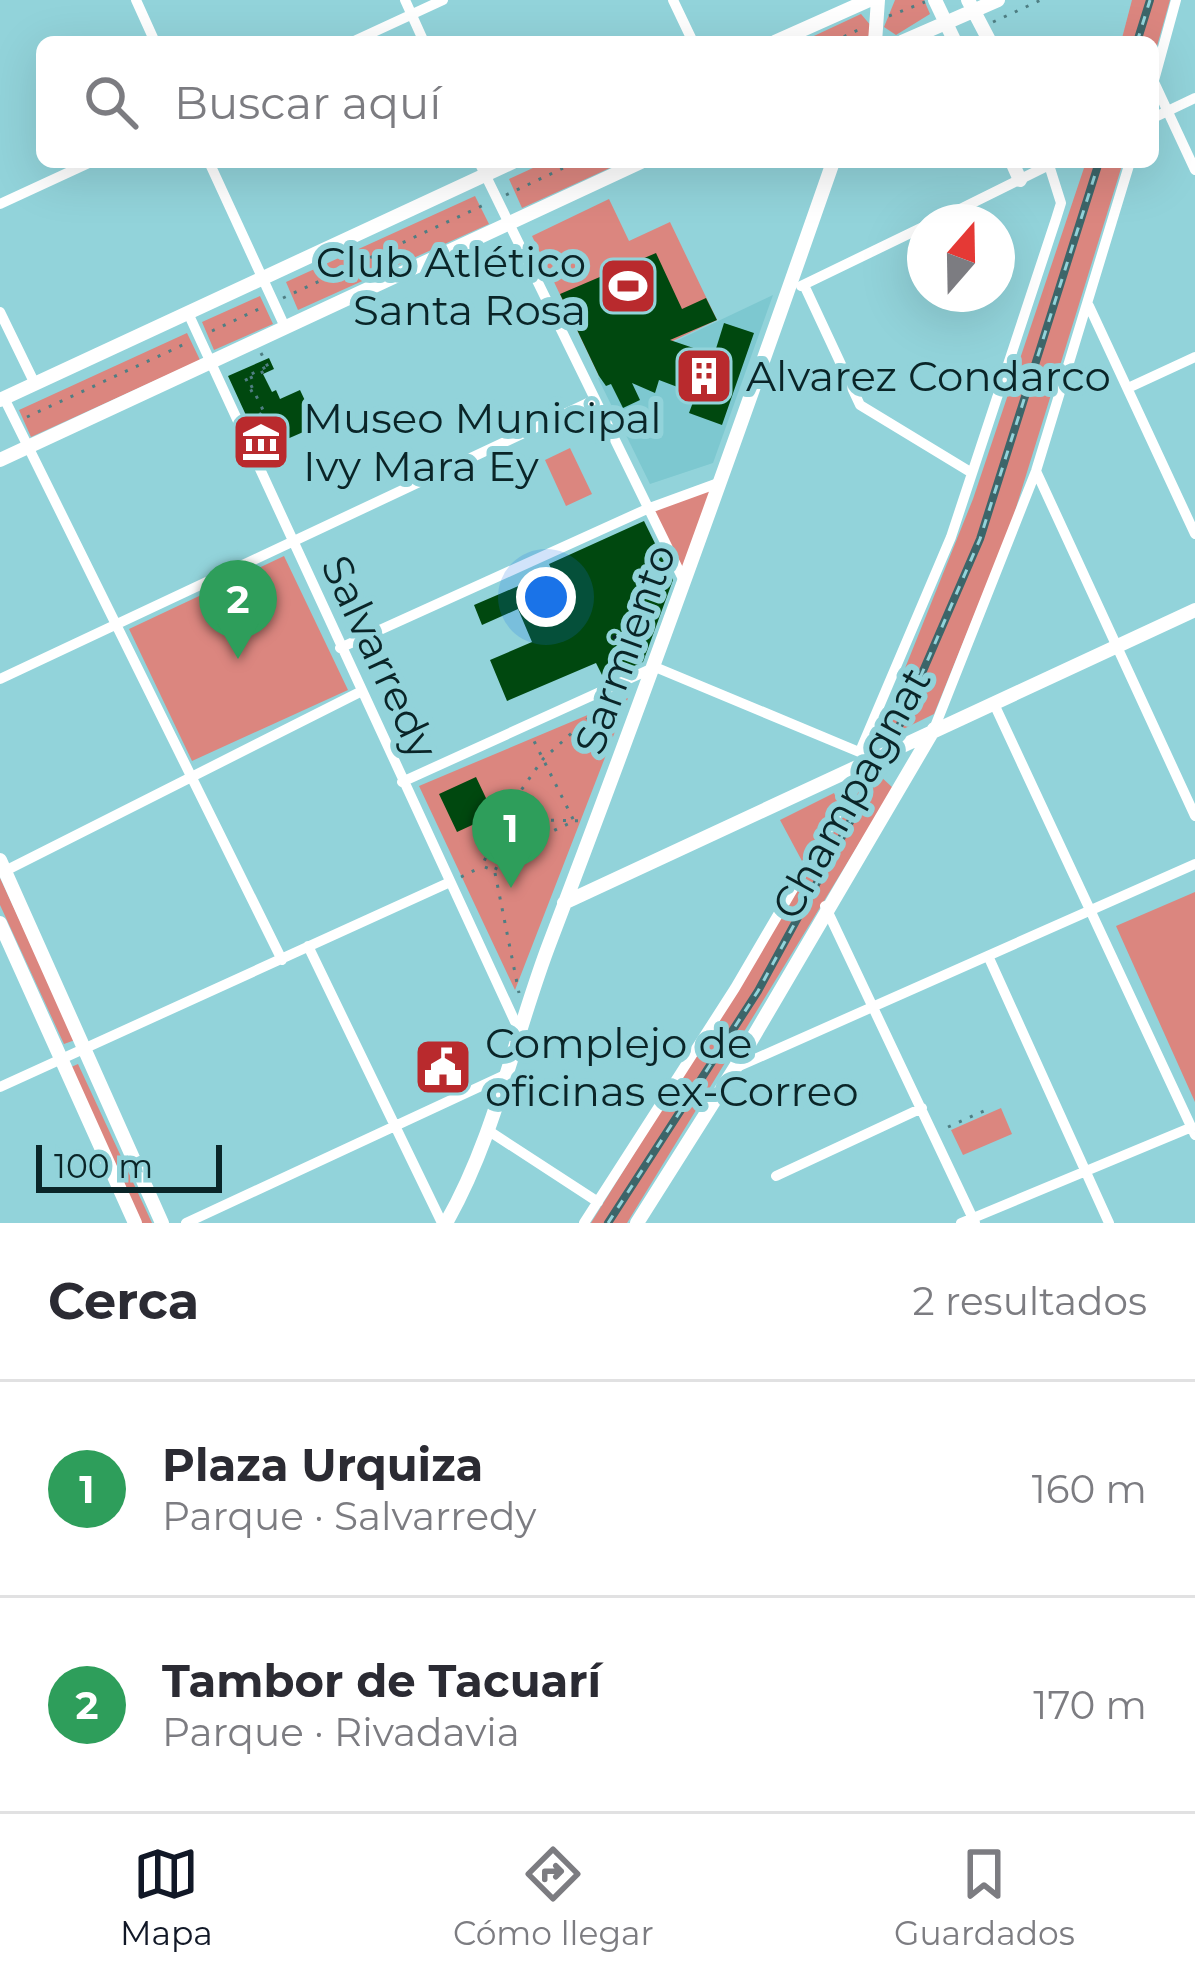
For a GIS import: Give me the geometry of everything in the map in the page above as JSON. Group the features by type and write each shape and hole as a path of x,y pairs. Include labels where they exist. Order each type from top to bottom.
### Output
{"street":[{"path":"136,0 152,36"},
{"path":"405,0 421,36"},
{"path":"365,36 443,0"},
{"path":"673,0 690,36"},
{"path":"788,36 869,0"},
{"path":"875,36 878,0"},
{"path":"935,0 952,36"},
{"path":"917,36 972,6 998,0"},
{"path":"1159,65 1176,0"},
{"path":"972,6 986,35"},
{"path":"1159,93 1195,170"},
{"path":"1159,115 1195,98"},
{"path":"0,204 78,168"},
{"path":"211,168 285,327"},
{"path":"282,960 2,399 262,278 482,168 685,583"},
{"path":"0,460 628,168"},
{"name":"Sarmiento","path":"444,1223 489,1131 520,1019 655,667 831,168"},
{"path":"1015,168 1020,180"},
{"path":"971,204 1041,168"},
{"path":"584,1223 735,988 844,802 972,472 1060,203 1049,168"},
{"name":"Champagnat","path":"637,1223 735,1068 825,906 934,729 1036,471 1128,168"},
{"path":"787,293 907,235"},
{"path":"804,285 860,405 972,472"},
{"path":"1089,306 1195,534"},
{"path":"0,312 34,384"},
{"name":"Salvarredy","path":"188,313 448,884 520,1019"},
{"path":"1128,388 1195,357"},
{"path":"0,679 592,401"},
{"path":"1036,471 1195,816"},
{"path":"340,648 647,508 721,482"},
{"path":"564,903 861,758 995,706 1195,610"},
{"path":"402,782 655,667 861,758"},
{"path":"162,1223 2,868 360,692"},
{"path":"825,906 922,1108 970,1221 1193,1131 995,706"},
{"path":"735,1068 1195,865"},
{"path":"0,1087 448,884"},
{"path":"0,923 135,1223"},
{"path":"308,946 392,1126 444,1223"},
{"path":"989,958 1109,1223"},
{"path":"186,1223 507,1074"},
{"path":"776,1176 922,1108"},
{"path":"489,1131 598,1202"}],"path":[{"path":"986,35 1040,0"},
{"path":"16,422 563,168"},
{"path":"239,430 260,420 264,409 248,380 269,369 265,359"},
{"path":"256,402 244,377 266,367"},
{"path":"596,821 502,819 543,759 605,703"},
{"path":"525,726 574,821"},
{"path":"520,1019 495,871 501,856 574,821"},
{"path":"476,823 489,850 501,856"},
{"path":"448,884 482,866 489,850"},
{"path":"482,866 495,871"},
{"path":"970,1109 973,1118"},
{"path":"948,1127 986,1111"}],"shaded area":[{"path":"895,0 924,0 930,14 896,35 884,27"},
{"path":"1132,0 1170,0 1159,39 1123,36"},
{"path":"861,14 872,27 868,36 814,36"},
{"path":"533,168 610,168 522,208 509,179"},
{"path":"1084,168 1121,168 1011,524 934,714 875,743 973,499"},
{"path":"475,196 489,224 298,310 286,282"},
{"name":"Club Atlético Santa Rosa","path":"609,199 629,241 670,222 717,320 599,376 532,236"},
{"path":"773,295 713,463 650,484 598,378"},
{"path":"260,296 273,324 214,350 202,322"},
{"path":"187,333 200,360 31,437 19,410"},
{"path":"570,448 592,494 566,506 545,460"},
{"path":"717,486 685,577 651,511"},
{"path":"284,556 348,690 192,761 129,629"},
{"path":"628,698 515,990 419,786"},
{"path":"879,775 893,788 627,1223 591,1223 863,785"},
{"path":"834,793 838,802 802,861 780,820"},
{"path":"0,878 75,1040 64,1044 0,905"},
{"path":"1195,892 1195,1102 1116,926"},
{"path":"78,1064 152,1223 140,1223 69,1068"},
{"path":"1001,1108 1012,1134 963,1155 951,1130"}],"building":[{"path":"656,253 682,309 706,298 717,320 670,340 714,355 724,323 754,333 722,425 689,413 696,394 659,380 655,393 632,383 640,400 623,408 611,384 606,386 599,376 560,294"},
{"path":"269,358 274,369 263,374 272,392 276,390 280,399 300,390 317,426 262,450 228,376"},
{"path":"644,521 673,580 643,662 604,679 596,663 507,701 490,660 532,642 518,609 482,625 474,605 523,584 531,603 561,590 549,564"},
{"path":"476,777 494,815 457,832 439,794"}],"railway":[{"path":"1139,36 1150,0"},
{"path":"608,1223 758,991 888,752 980,539 1097,168"}],"place":[{"name":"Club Atlético Santa Rosa","path":"628,286"},
{"name":"Alvarez Condarco","path":"704,376"},
{"name":"Museo Municipal Ivy Mara Ey","path":"261,442"},
{"name":"Tambor de Tacuarí","path":"238,659"},
{"name":"Plaza Urquiza","path":"511,888"},
{"name":"Complejo de oficinas ex-Correo","path":"443,1067"}]}
